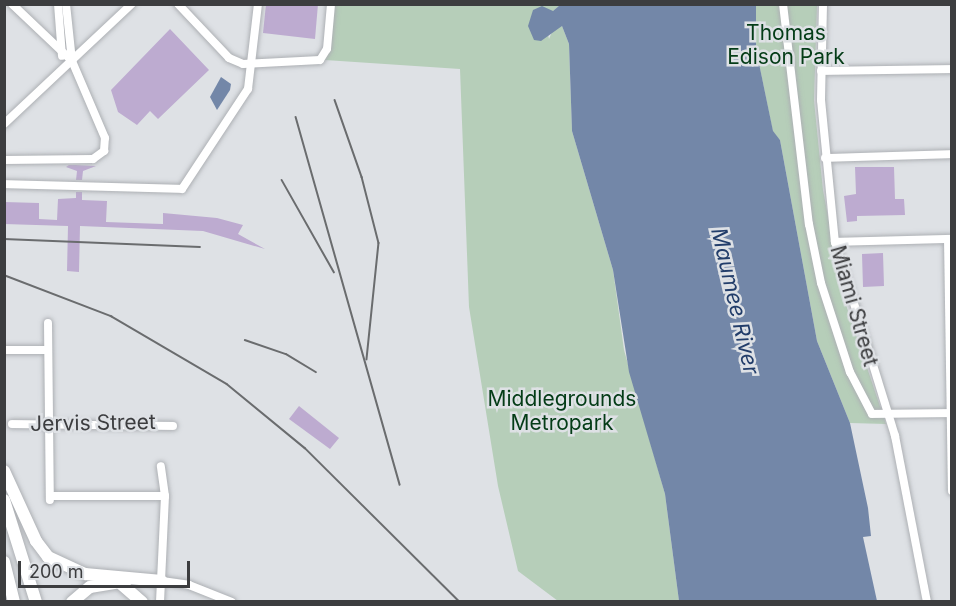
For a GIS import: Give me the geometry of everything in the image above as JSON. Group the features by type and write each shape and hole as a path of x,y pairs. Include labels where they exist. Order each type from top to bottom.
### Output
{"highway":[{"path":"4,471 36,541 48,557 85,574 162,581"},
{"path":"4,500 36,602"},
{"path":"4,562 14,602"},
{"path":"72,602 90,586 162,581"},
{"path":"4,582 8,602"},
{"path":"120,583 142,602"}],"street":[{"path":"12,4 62,56 72,61"},
{"path":"58,4 62,56"},
{"path":"4,160 97,158 106,145 72,61 66,4"},
{"path":"4,124 132,4"},
{"path":"178,4 229,58 253,63 320,60 327,49 331,4"},
{"path":"4,184 182,189 246,94 253,63 258,4"},
{"path":"783,4 804,193 821,283 865,407 872,414 951,413"},
{"name":"Miami Street","path":"823,4 820,71 825,158 835,242 888,415 927,602"},
{"path":"820,71 951,69"},
{"path":"825,158 951,154"},
{"path":"835,242 950,239 951,491"},
{"path":"48,323 50,498 165,493"},
{"path":"4,350 48,350"},
{"name":"Jervis Street","path":"12,424 173,426"},
{"path":"160,602 165,493 161,466"},
{"path":"162,581 189,585 232,602"}],"green space":[{"name":"Middlegrounds Metropark","path":"331,5 560,5 552,12 542,7 549,39 554,27 562,26 569,44 572,131 613,270 624,350 665,494 679,601 558,601 518,571 498,486 469,307 460,69 325,60"},
{"name":"Thomas Edison Park","path":"756,5 817,5 814,100 823,190 843,296 886,424 850,423 817,341 780,140 773,132 756,49"}],"water":[{"name":"Maumee River","path":"560,5 756,5 756,49 773,131 780,140 817,341 850,423 868,508 871,536 863,537 877,601 679,601 665,494 629,372 613,270 572,131 569,44 562,26 541,41 534,40 528,26 533,10 542,6 553,11"},
{"path":"221,77 231,84 230,90 217,110 210,97"}],"building":[{"path":"266,4 318,4 315,39 263,33"},
{"path":"170,29 209,70 158,119 150,111 137,125 118,112 111,90"},
{"path":"69,165 96,166 83,171 82,180 76,180 77,171 66,167"},
{"path":"855,167 894,167 895,199 904,199 905,215 857,216 857,221 847,222 844,196 856,194"},
{"path":"76,192 82,192 82,200 107,201 106,222 163,224 163,213 217,218 243,225 238,234 265,249 203,231 80,226 79,272 67,271 68,226 4,224 4,202 39,203 39,219 57,220 58,199 76,198"},
{"path":"883,253 884,286 863,287 862,254"},
{"path":"299,406 339,438 330,449 289,419"}],"railway":[{"path":"335,100 362,177 379,243 367,359"},
{"path":"296,117 400,485"},
{"path":"282,180 334,272"},
{"path":"4,239 200,247"},
{"path":"4,275 111,316 227,384 305,448 460,602"},
{"path":"245,340 286,354 316,372"}]}
